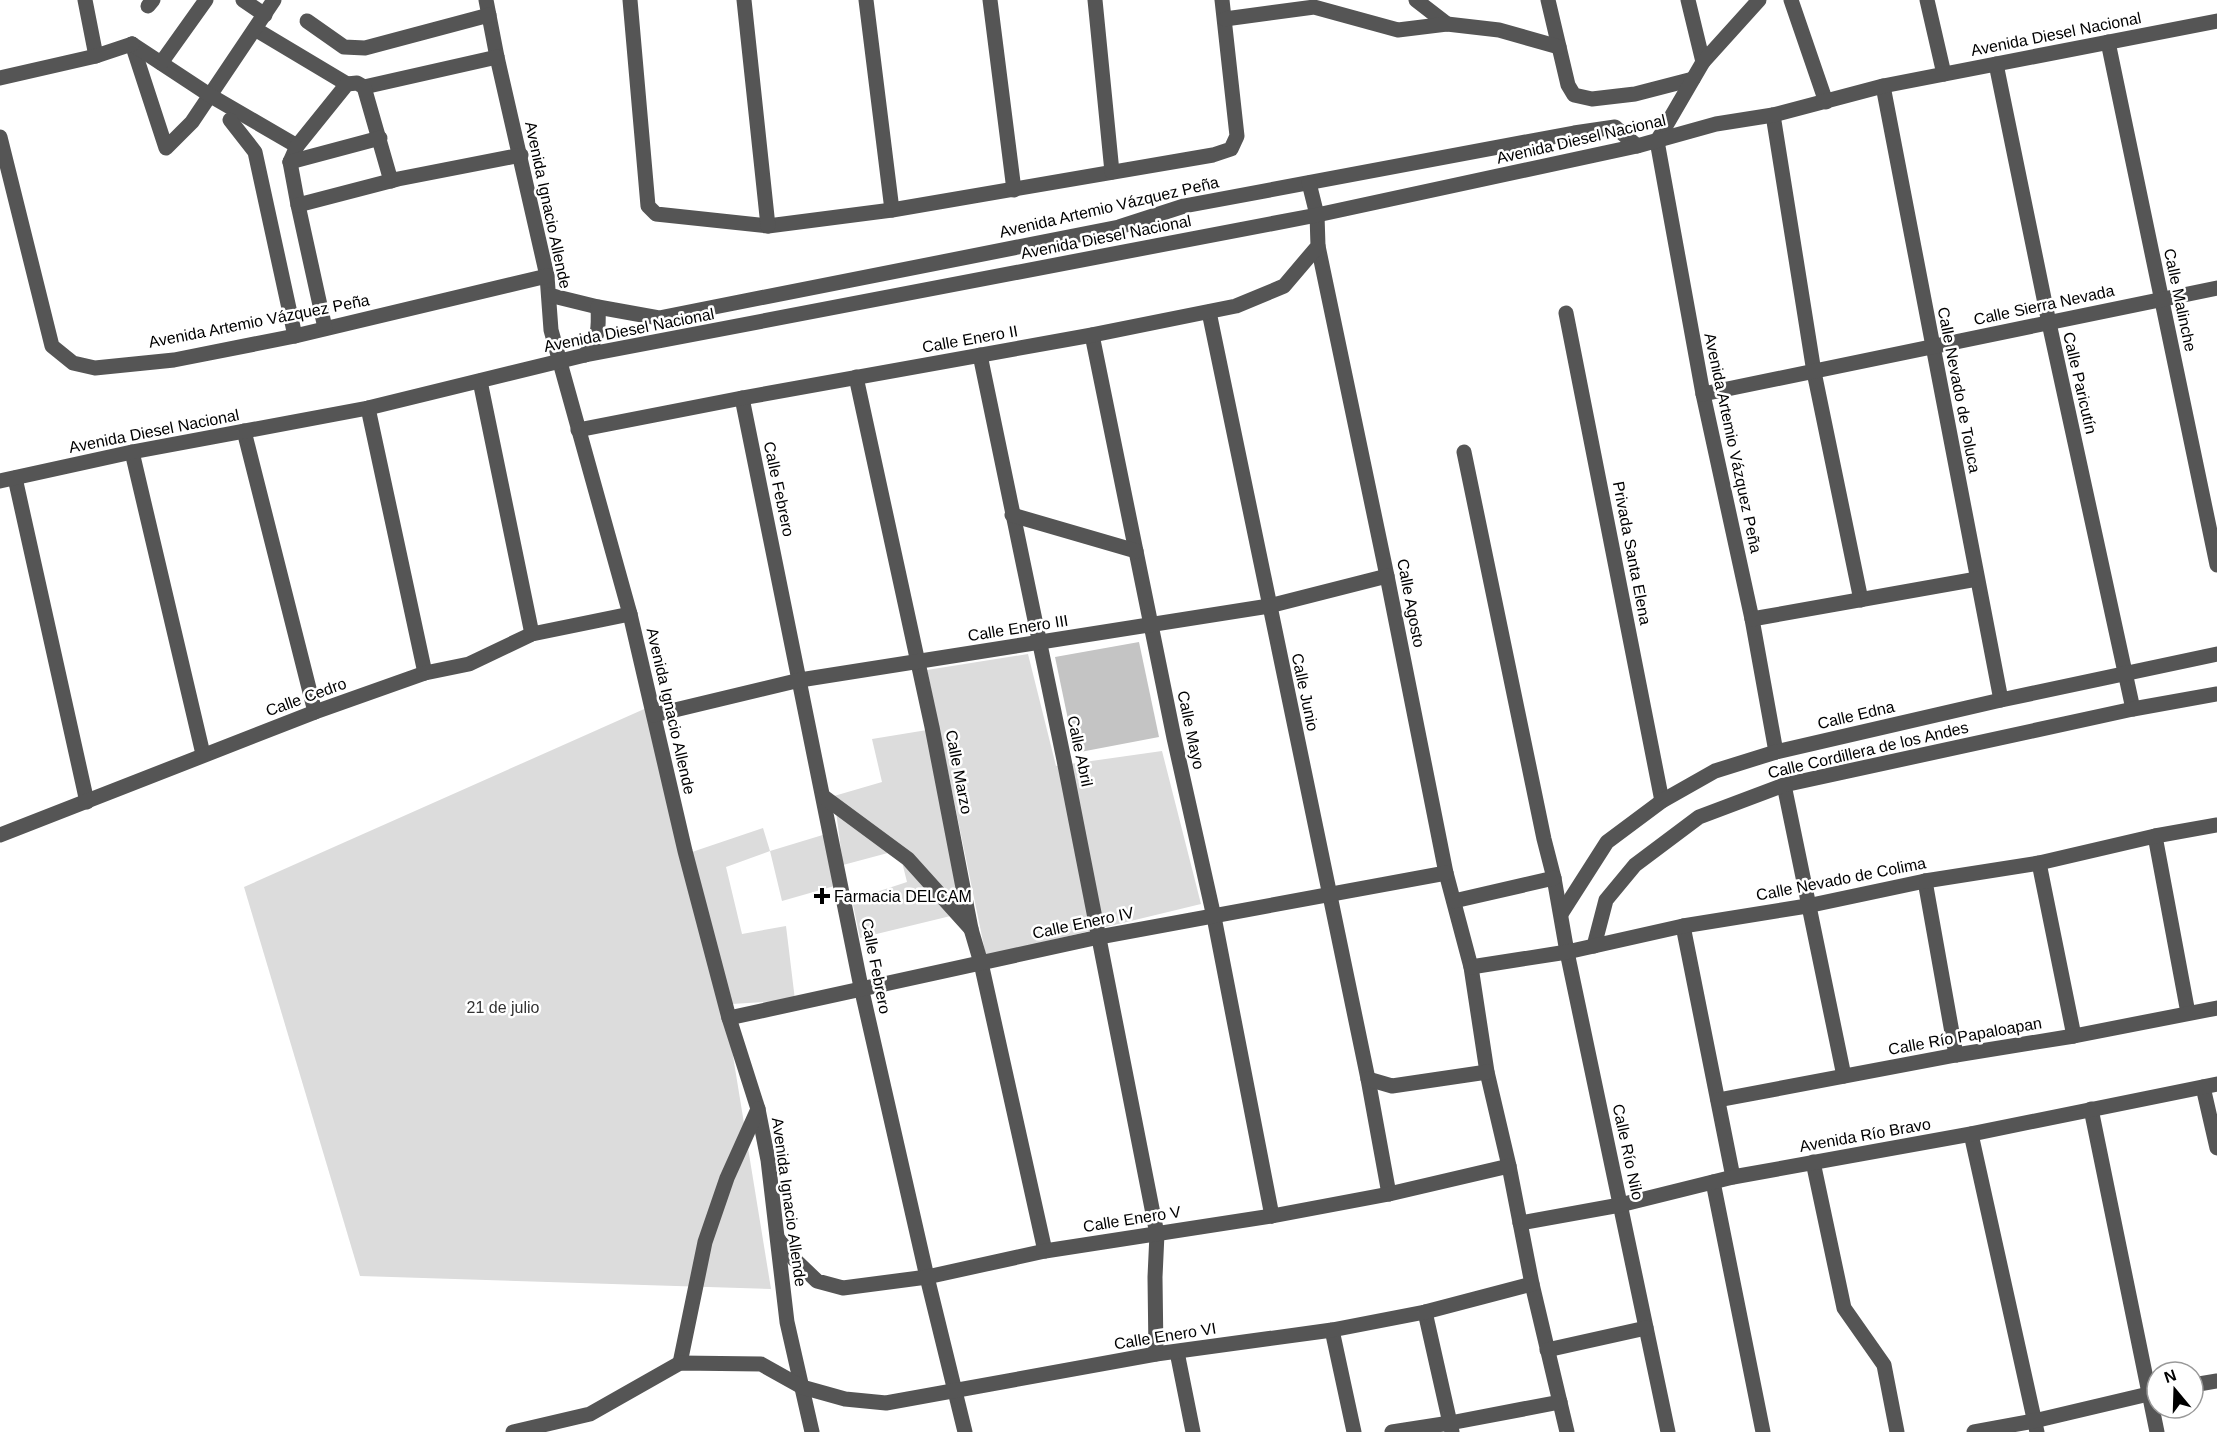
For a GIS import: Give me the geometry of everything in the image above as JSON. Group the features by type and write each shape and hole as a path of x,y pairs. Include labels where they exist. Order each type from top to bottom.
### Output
{"street":[{"path":"85,0 96,56"},
{"path":"160,63 206,0"},
{"path":"243,0 265,15"},
{"path":"132,44 166,148 192,122 211,96 274,0"},
{"path":"630,0 648,206 656,214 768,226 892,210 1014,190 1214,155 1231,149 1237,136 1222,0"},
{"path":"744,0 768,226"},
{"path":"866,0 892,210"},
{"path":"990,0 1014,190"},
{"path":"1095,0 1112,172"},
{"path":"1417,0 1447,24"},
{"path":"1548,0 1568,85 1574,95 1592,99 1635,94 1693,79"},
{"path":"1688,0 1703,62"},
{"path":"1657,141 1703,62 1759,0"},
{"path":"1791,0 1826,102"},
{"path":"1927,0 1944,74"},
{"path":"307,21 344,47 365,48 488,7"},
{"name":"Avenida Ignacio Allende","path":"488,7 497,57 547,276 551,330 630,614 685,851 729,1018 758,1109 768,1160 787,1322 812,1432"},
{"path":"1225,19 1314,7 1398,30 1447,24 1500,30 1559,47"},
{"name":"Avenida Diesel Nacional","path":"8,480 132,452 368,408 585,355 1317,215 1637,146 1716,124 1773,115 1883,86 2217,21"},
{"path":"255,29 363,85 391,181"},
{"name":"Calle Malinche","path":"2108,42 2217,565"},
{"path":"0,78 96,56 132,44"},
{"path":"132,44 211,96 297,146"},
{"path":"325,328 290,162 297,146 363,85 497,57"},
{"name":"Calle Paricutín","path":"1996,64 2049,323 2133,709"},
{"name":"Calle Nevado de Toluca","path":"1883,86 2001,700"},
{"path":"1773,115 1814,372 1861,600"},
{"path":"230,120 255,152 295,336"},
{"name":"Avenida Artemio Vázquez Peña","path":"549,295 659,318 1119,227 1184,206 1615,127 1637,146"},
{"name":"Avenida Artemio Vázquez Peña","path":"0,137 52,346 73,363 95,368 174,360 295,336 547,276"},
{"path":"290,162 380,138"},
{"name":"Avenida Artemio Vázquez Peña","path":"1657,141 1703,394 1752,619 1776,752"},
{"path":"298,205 391,181 521,155"},
{"path":"1309,183 1317,215 1318,246"},
{"name":"Calle Enero II","path":"578,430 1092,335 1236,306 1284,286 1318,246"},
{"name":"Calle Agosto","path":"1318,246 1446,873 1471,967 1487,1072 1509,1166 1532,1284 1567,1432"},
{"name":"Calle Sierra Nevada","path":"1703,394 2217,288"},
{"path":"585,355 599,331 598,307"},
{"name":"Calle Junio","path":"1209,312 1368,1078 1389,1194"},
{"name":"Privada Santa Elena","path":"1566,313 1662,801"},
{"name":"Calle Mayo","path":"1092,335 1214,917 1272,1216"},
{"name":"Calle Abril","path":"980,355 1157,1234 1156,1354"},
{"name":"Calle Marzo","path":"856,377 932,727 971,929 981,963 1045,1251"},
{"path":"480,381 532,634"},
{"name":"Calle Febrero","path":"742,398 861,987 965,1432"},
{"path":"368,408 425,674"},
{"path":"244,431 315,712"},
{"path":"132,452 203,754"},
{"name":"Calle Río Nilo","path":"1464,452 1668,1432"},
{"path":"8,480 87,802"},
{"path":"1012,515 1136,551"},
{"name":"Calle Enero III","path":"654,715 800,680 1269,606 1387,576"},
{"path":"1752,619 1977,579"},
{"name":"Calle Cedro","path":"0,835 315,712 425,674 470,664 532,634 630,614"},
{"name":"Calle Edna","path":"1561,914 1607,842 1662,801 1715,771 1776,752 2001,700 2217,654"},
{"name":"Calle Cordillera de los Andes","path":"1594,946 1606,900 1635,865 1699,817 1784,785 2133,709 2217,693"},
{"path":"1784,785 1807,906 1844,1076"},
{"path":"824,797 908,859 971,929"},
{"name":"Calle Nevado de Colima","path":"1471,967 1567,952 1683,926 1807,906 1925,881 2039,863 2155,836 2217,825"},
{"path":"2155,836 2188,1013"},
{"path":"2039,863 2074,1036"},
{"name":"Calle Enero IV","path":"729,1018 861,987 1099,937 1446,873"},
{"path":"1454,901 1554,878"},
{"path":"1925,881 1956,1055"},
{"path":"1683,926 1733,1177"},
{"name":"Calle Río Papaloapan","path":"1718,1100 2217,1008"},
{"path":"1368,1078 1392,1086 1487,1072"},
{"path":"2210,1085 2217,1148"},
{"name":"Avenida Río Bravo","path":"1520,1223 1620,1204 1733,1177 1971,1134 2210,1085"},
{"path":"513,1432 590,1414 680,1363 705,1242 727,1178 758,1109"},
{"path":"2091,1109 2146,1360"},
{"path":"1971,1134 2036,1426"},
{"path":"1813,1162 1844,1308 1884,1365 1897,1432"},
{"name":"Calle Enero V","path":"778,1239 794,1259 817,1281 843,1288 927,1277 1045,1251 1272,1216 1389,1194 1509,1166"},
{"path":"1713,1182 1763,1432"},
{"name":"Calle Enero VI","path":"680,1363 761,1364 802,1388 845,1399 886,1403 1156,1354 1332,1330 1425,1312 1532,1284"},
{"path":"1425,1312 1451,1428"},
{"path":"1547,1350 1646,1328"},
{"path":"1332,1330 1354,1432"},
{"path":"1177,1352 1193,1432"},
{"path":"1974,1432 2036,1426 2145,1395"},
{"path":"1392,1432 1451,1428 1560,1402"}],"green space":[{"path":"1028,654 1056,766 1162,751 1201,904 986,956 927,670"},
{"name":"21 de julio","path":"651,706 725,1007 771,1289 360,1276 244,887"},
{"path":"927,730 963,913 860,938 852,900 907,882 899,850 843,865 834,796 882,782 872,739"},
{"path":"763,828 770,851 726,867 742,934 786,926 795,1000 732,1004 692,852"},
{"path":"826,834 838,885 782,901 770,851"}],"building":[{"path":"1139,642 1159,737 1075,753 1055,657"}],"place":[{"name":"Farmacia DELCAM","path":"822,896"}]}
